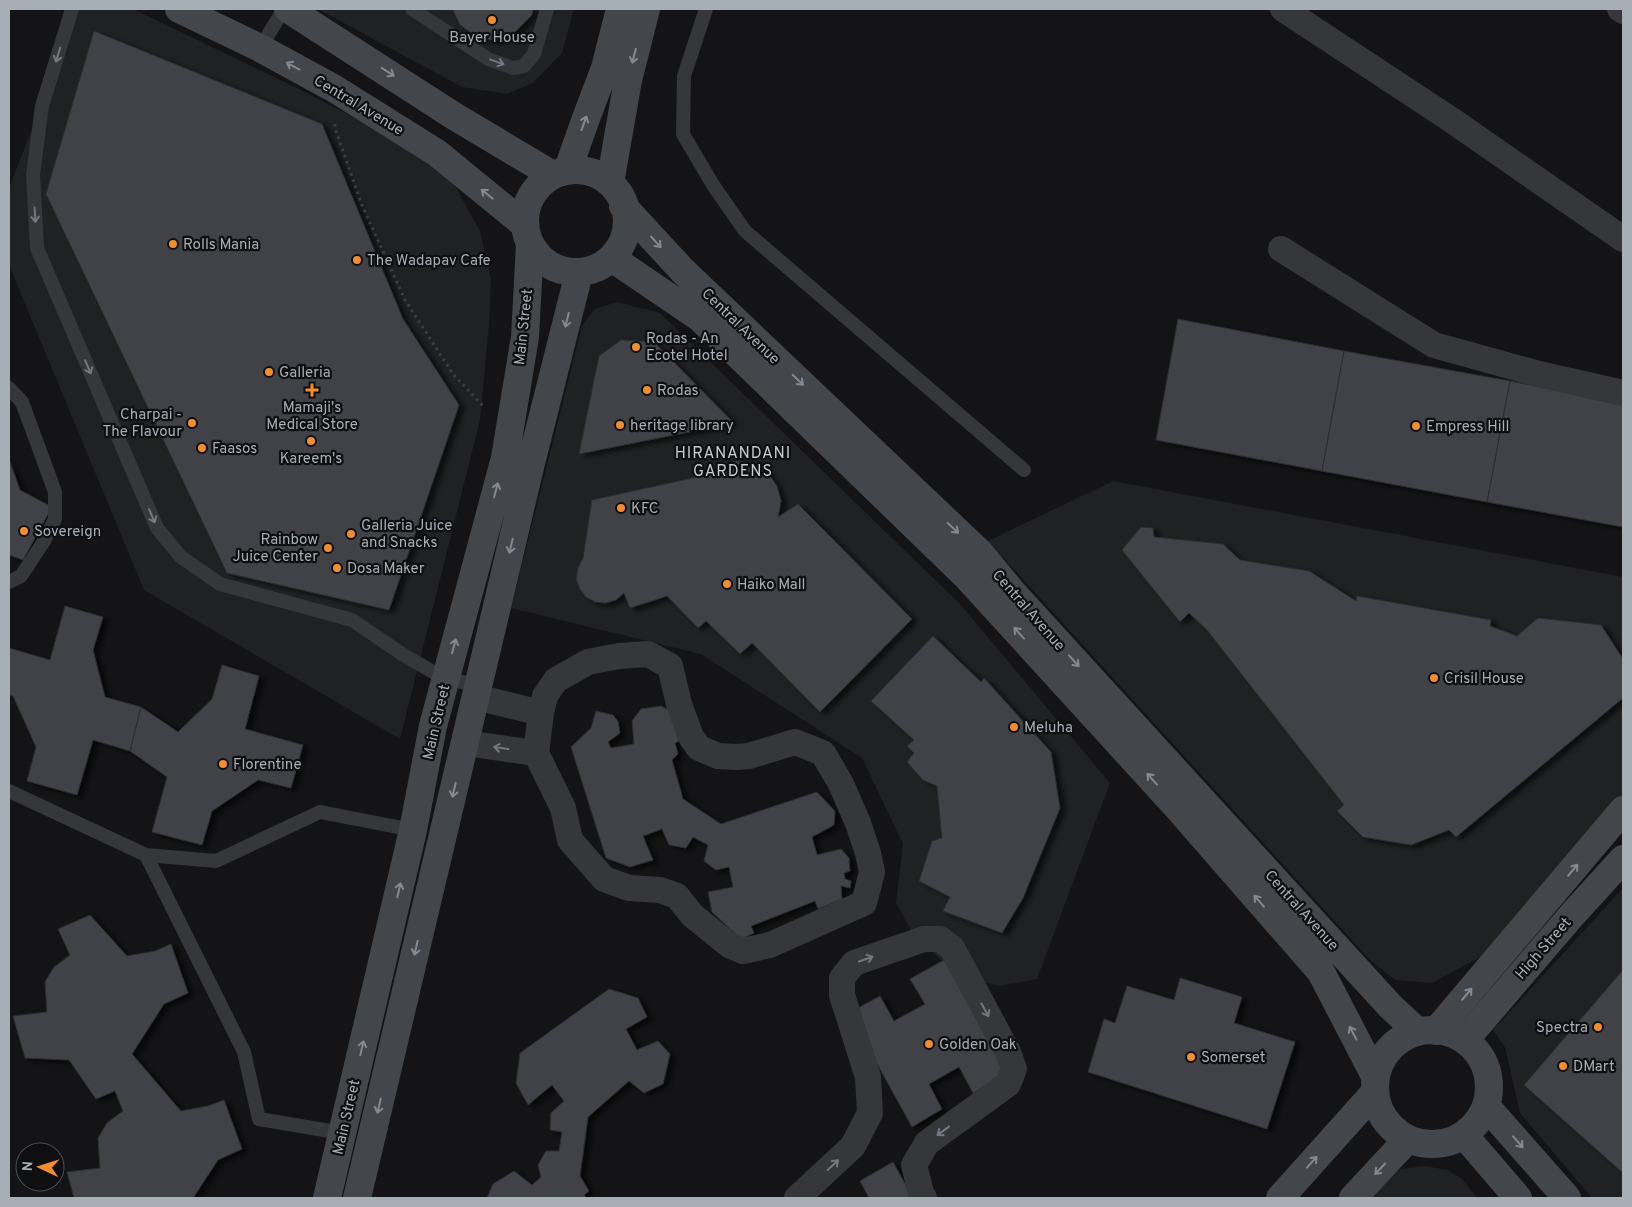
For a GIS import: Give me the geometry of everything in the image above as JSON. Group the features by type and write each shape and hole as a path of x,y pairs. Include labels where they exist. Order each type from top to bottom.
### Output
{"street":[{"name":"Central Avenue","path":"179,9 260,48 335,89 437,153 527,234"},
{"path":"286,9 355,51 454,116 561,172 593,172 610,183 623,206 627,218 624,238 613,259 598,268 579,273 559,270 542,260 527,234 527,204 538,187 561,172 585,121 605,68 620,9"},
{"path":"610,183 628,80 646,9"},
{"path":"1283,9 1450,119 1623,239"},
{"path":"335,89 355,51"},
{"name":"Central Avenue","path":"623,206 683,271 738,339 924,518 980,553 1185,799 1321,972 1375,1084"},
{"name":"Main Street","path":"327,1198 413,830 433,726 505,458 524,337 527,234"},
{"path":"1281,250 1434,345 1539,374 1623,393"},
{"name":"Central Avenue","path":"613,259 700,318 738,339"},
{"name":"Main Street","path":"357,1198 534,450 579,273"},
{"path":"508,434 534,450"},
{"path":"648,654 670,666 682,712 691,737 699,748 718,756 736,757 749,756 795,742 823,753 841,784 858,822 868,853 872,872 864,903 770,945 743,951 729,945 692,914 676,896 660,890 628,888 604,879 570,840 563,808 536,753 541,713 546,696 556,680 588,662 619,656 648,654"},
{"path":"477,691 541,713"},
{"path":"465,743 536,753"},
{"name":"Central Avenue","path":"1185,799 1390,1006 1427,1031"},
{"path":"1427,1031 1623,810"},
{"path":"413,830 443,837"},
{"name":"High Street","path":"1465,1040 1572,915 1623,859"},
{"path":"797,1198 853,1146 870,1114 868,1078 842,995 842,978 854,963 924,939 940,939 952,948 1008,1052 1014,1069 1008,1084 927,1144 914,1165 924,1198"},
{"path":"1280,1198 1375,1084 1381,1060 1390,1047 1403,1037 1427,1031 1442,1030 1465,1040 1481,1058 1489,1081 1486,1106 1464,1135 1436,1145 1407,1140 1385,1120 1375,1084"},
{"path":"1486,1106 1567,1198"},
{"path":"342,1133 371,1142"},
{"path":"1464,1135 1518,1198 1547,1175"},
{"path":"1353,1198 1407,1140"}],"lane":[{"path":"72,9 42,106 33,176 37,248 156,528 181,557 220,584 352,620 402,654 445,679 477,691"},
{"path":"260,48 286,9"},
{"path":"412,9 488,59 513,68 524,66 534,54 547,9"},
{"path":"706,9 684,76 683,134 745,231 1024,470"},
{"path":"9,388 22,402 55,492 55,519 44,541 21,576 9,582"},
{"path":"9,791 146,855 216,861 320,812 413,830"},
{"path":"146,855 244,1052 259,1119 342,1133"}],"path":[{"path":"335,89 335,128 362,205 405,300 453,374 508,434"}],"shaded area":[{"name":"Galleria","path":"79,9 133,9 295,87 401,142 454,184 480,231 491,279 489,325 480,420 400,739 144,590 9,265 9,188"},
{"path":"318,9 574,9 562,53 533,83 507,94 462,87"},
{"path":"617,302 660,313 960,604 1110,783 1037,979 1000,986 973,980 941,960 912,932 896,903 903,844 862,758 701,654 511,608 582,326 595,309"},
{"path":"1113,481 1623,577 1623,800 1488,953 1432,983 1395,980 1370,960 988,541"},
{"path":"1623,888 1623,1198 1592,1198 1520,1113 1505,1047 1493,1030"},
{"path":"1425,1166 1447,1170 1462,1179 1477,1198 1358,1198 1382,1177 1402,1169"}],"building":[{"name":"Bayer House","path":"450,9 533,9 532,15 515,32 496,41 477,37 460,25 453,10"},
{"path":"94,31 322,124 403,319 459,405 389,610 227,573 46,194"},
{"path":"1178,319 1344,351 1322,471 1156,440"},
{"name":"Rodas","path":"621,340 654,342 734,423 579,454 599,356"},
{"name":"Empress Hill","path":"1344,351 1510,381 1487,502 1322,471"},
{"name":"Empress Hill","path":"1510,381 1623,403 1623,527 1487,502"},
{"name":"Sovereign","path":"9,459 20,490 52,507 23,560 9,555"},
{"name":"Haiko Mall","path":"738,461 754,464 768,473 777,486 781,501 778,517 798,504 912,619 820,712 752,643 740,654 706,621 698,628 667,596 630,608 624,593 616,600 606,603 595,602 586,597 576,579 578,568 583,558 592,500 711,474 723,465"},
{"name":"Crisil House","path":"1141,527 1153,528 1154,537 1223,544 1240,560 1309,571 1356,601 1357,596 1491,620 1490,626 1517,636 1538,618 1601,625 1623,659 1623,698 1456,837 1449,830 1411,845 1363,837 1337,811 1344,805 1207,630 1189,613 1180,622 1122,550"},
{"path":"65,606 103,617 93,650 105,697 141,707 130,751 93,740 77,795 27,781 36,747 13,696 9,695 9,648 50,660"},
{"name":"Meluha","path":"933,636 981,682 984,678 1051,752 1060,808 1023,898 1002,933 943,911 950,897 919,881 932,841 942,838 937,786 923,780 907,762 914,753 907,746 914,740 871,701"},
{"name":"Florentine","path":"222,665 259,676 245,729 303,745 291,788 258,780 212,811 202,845 152,832 167,777 130,751 141,707 178,732 212,699"},
{"path":"661,706 675,713 686,738 675,743 678,754 672,760 683,799 721,824 817,792 835,811 834,825 812,837 817,855 841,849 849,858 850,871 844,873 845,879 851,881 850,888 841,886 842,899 818,909 815,901 751,926 754,933 741,939 712,912 708,892 733,887 729,867 716,870 704,861 708,845 693,837 686,848 669,845 662,829 643,836 653,860 630,867 606,858 571,747 591,728 596,711 613,715 618,721 620,733 608,742 611,748 634,744 632,721 641,709"},
{"path":"90,915 127,956 155,951 171,944 188,993 164,1004 132,1054 181,1111 208,1106 224,1100 242,1149 218,1160 193,1198 74,1198 67,1172 100,1168 98,1138 107,1123 123,1111 115,1091 96,1099 69,1060 25,1058 13,1016 47,1012 45,982 54,967 70,955 58,929"},
{"name":"Golden Oak","path":"944,960 1007,1073 973,1093 959,1067 929,1084 942,1109 912,1127 849,1013 880,996 894,1021 925,1004 910,979"},
{"name":"Spectra","path":"1623,970 1623,1173 1524,1085"},
{"name":"Somerset","path":"1180,978 1242,997 1234,1023 1295,1042 1267,1129 1088,1072 1104,1019 1115,1023 1127,986 1174,1000"},
{"path":"609,989 638,998 647,1017 626,1029 637,1050 658,1041 670,1054 663,1084 644,1093 629,1081 588,1117 580,1176 589,1191 584,1195 587,1198 487,1198 493,1184 514,1171 532,1185 541,1177 538,1165 546,1151 559,1151 562,1132 550,1130 551,1113 564,1101 552,1085 528,1105 516,1083 520,1053"},
{"path":"893,1162 913,1198 869,1198 860,1181"}],"place":[{"name":"Bayer House","path":"492,20"},
{"name":"Rolls Mania","path":"173,244"},
{"name":"The Wadapav Cafe","path":"357,260"},
{"name":"Rodas - An Ecotel Hotel","path":"636,347"},
{"name":"Galleria","path":"269,372"},
{"name":"Mamaji's Medical Store","path":"312,390"},
{"name":"Rodas","path":"647,390"},
{"name":"Charpai - The Flavour","path":"192,423"},
{"name":"heritage library","path":"620,425"},
{"name":"Empress Hill","path":"1416,426"},
{"name":"Kareem's","path":"311,441"},
{"name":"Faasos","path":"202,448"},
{"name":"KFC","path":"621,508"},
{"name":"Sovereign","path":"24,531"},
{"name":"Galleria Juice and Snacks","path":"351,534"},
{"name":"Rainbow Juice Center","path":"328,548"},
{"name":"Dosa Maker","path":"337,568"},
{"name":"Haiko Mall","path":"727,584"},
{"name":"Crisil House","path":"1434,678"},
{"name":"Meluha","path":"1014,727"},
{"name":"Florentine","path":"223,764"},
{"name":"Spectra","path":"1598,1027"},
{"name":"Golden Oak","path":"929,1044"},
{"name":"Somerset","path":"1191,1057"},
{"name":"DMart","path":"1563,1066"}],"district":[{"name":"HIRANANDANI GARDENS","path":"733,461"}]}
